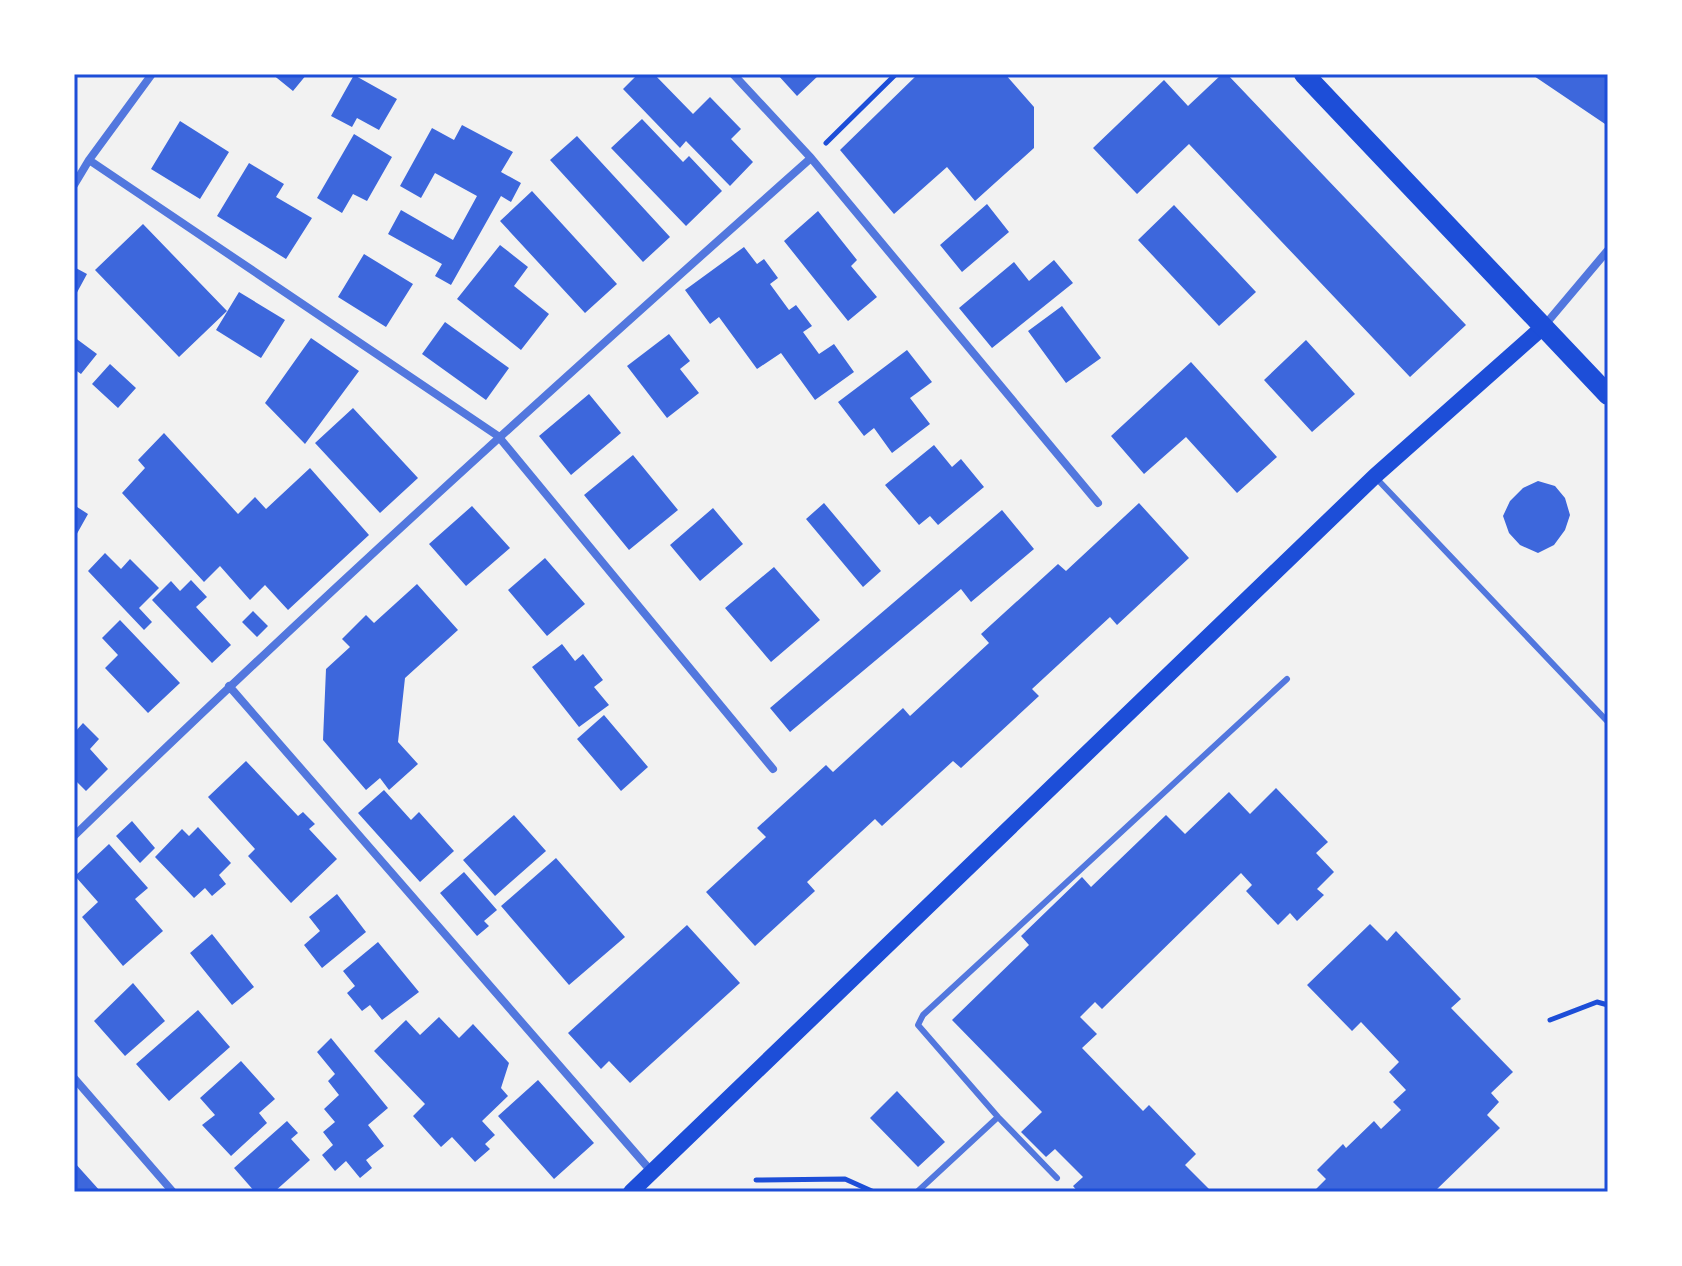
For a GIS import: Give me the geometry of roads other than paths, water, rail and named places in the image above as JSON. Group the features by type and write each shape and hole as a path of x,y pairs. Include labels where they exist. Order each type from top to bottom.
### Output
{"main road":[{"path":"1304,74 1608,395"},
{"path":"631,1192 1375,476 1543,327"}],"street":[{"path":"74,185 152,74"},
{"path":"733,74 811,158 1098,503"},
{"path":"74,836 229,686 498,436 811,158"},
{"path":"89,160 498,436 773,769"},
{"path":"1543,327 1608,250"},
{"path":"229,686 651,1171"},
{"path":"74,1078 173,1192"}],"lane":[{"path":"1375,476 1608,722"},
{"path":"1057,1178 998,1117 918,1025 923,1015 1287,679"},
{"path":"917,1192 998,1117"}]}
